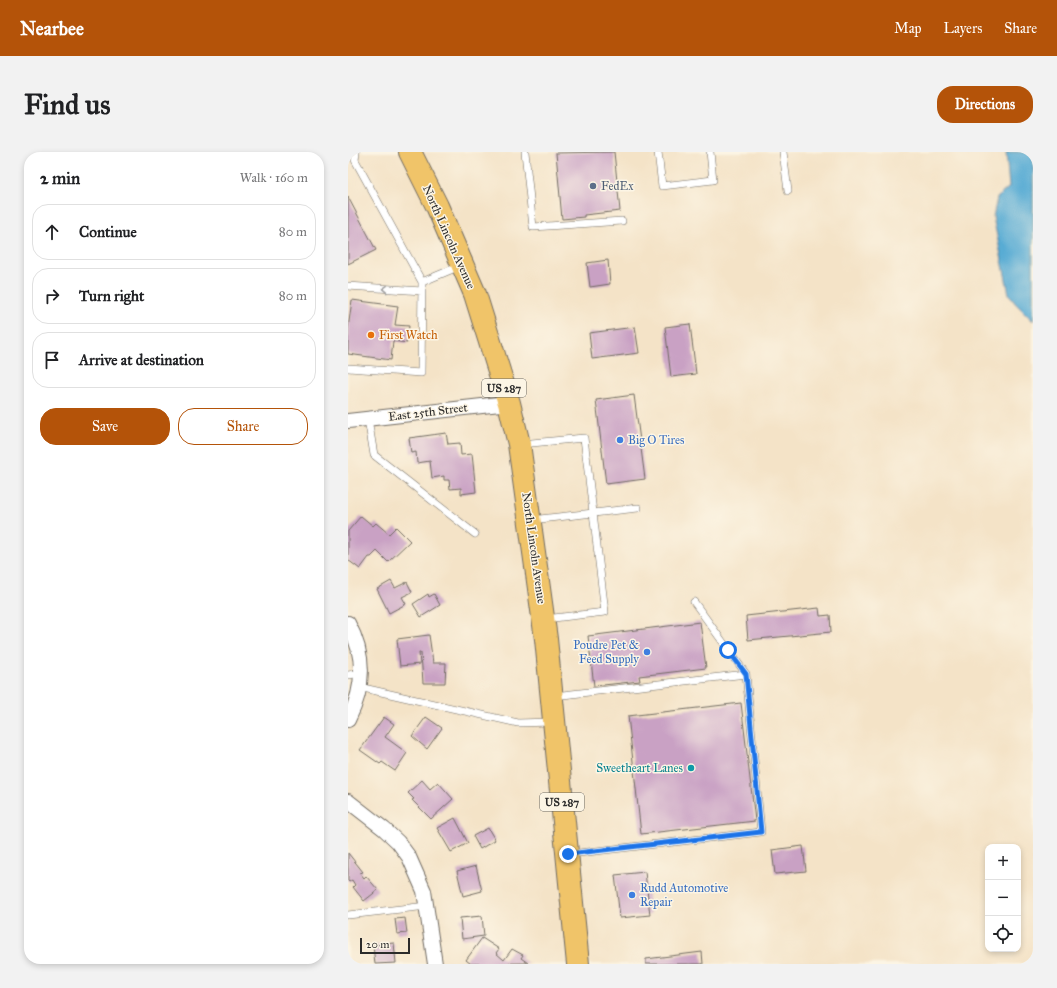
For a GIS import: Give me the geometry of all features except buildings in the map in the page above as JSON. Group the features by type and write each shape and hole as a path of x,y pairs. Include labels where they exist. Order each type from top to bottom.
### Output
{"highway":[{"name":"North Lincoln Avenue","path":"410,152 437,206 475,294 509,403 519,444 552,697 578,964"}],"street":[{"name":"East 25th Street","path":"348,421 509,403"},
{"path":"348,623 355,636 360,652 356,678 358,697 348,720"},
{"path":"348,801 384,829 405,852 424,891 435,964"}],"lane":[{"path":"525,152 533,227 622,221"},
{"path":"658,152 662,186 713,180 710,152"},
{"path":"783,152 788,191"},
{"path":"348,368 421,373 422,282 353,158"},
{"path":"422,282 462,266"},
{"path":"348,286 422,291"},
{"path":"368,419 374,455 475,534"},
{"path":"519,444 584,438 605,612 543,619"},
{"path":"530,520 638,508"},
{"path":"568,854 761,832 746,674 694,602"},
{"path":"552,697 746,674"},
{"path":"356,678 518,723 554,722"},
{"path":"348,915 426,906"}],"water":[{"path":"1006,152 1033,152 1033,321 1015,303 1009,294 993,217 997,198 1009,187"}],"place":[{"name":"FedEx","path":"593,186"},
{"name":"First Watch","path":"371,335"},
{"name":"Big O Tires","path":"620,440"},
{"name":"Poudre Pet & Feed Supply","path":"647,652"},
{"name":"Sweetheart Lanes","path":"691,768"},
{"name":"Rudd Automotive Repair","path":"632,895"}],"route":[{"path":"568,854 761,832 746,674 728,650"}]}
